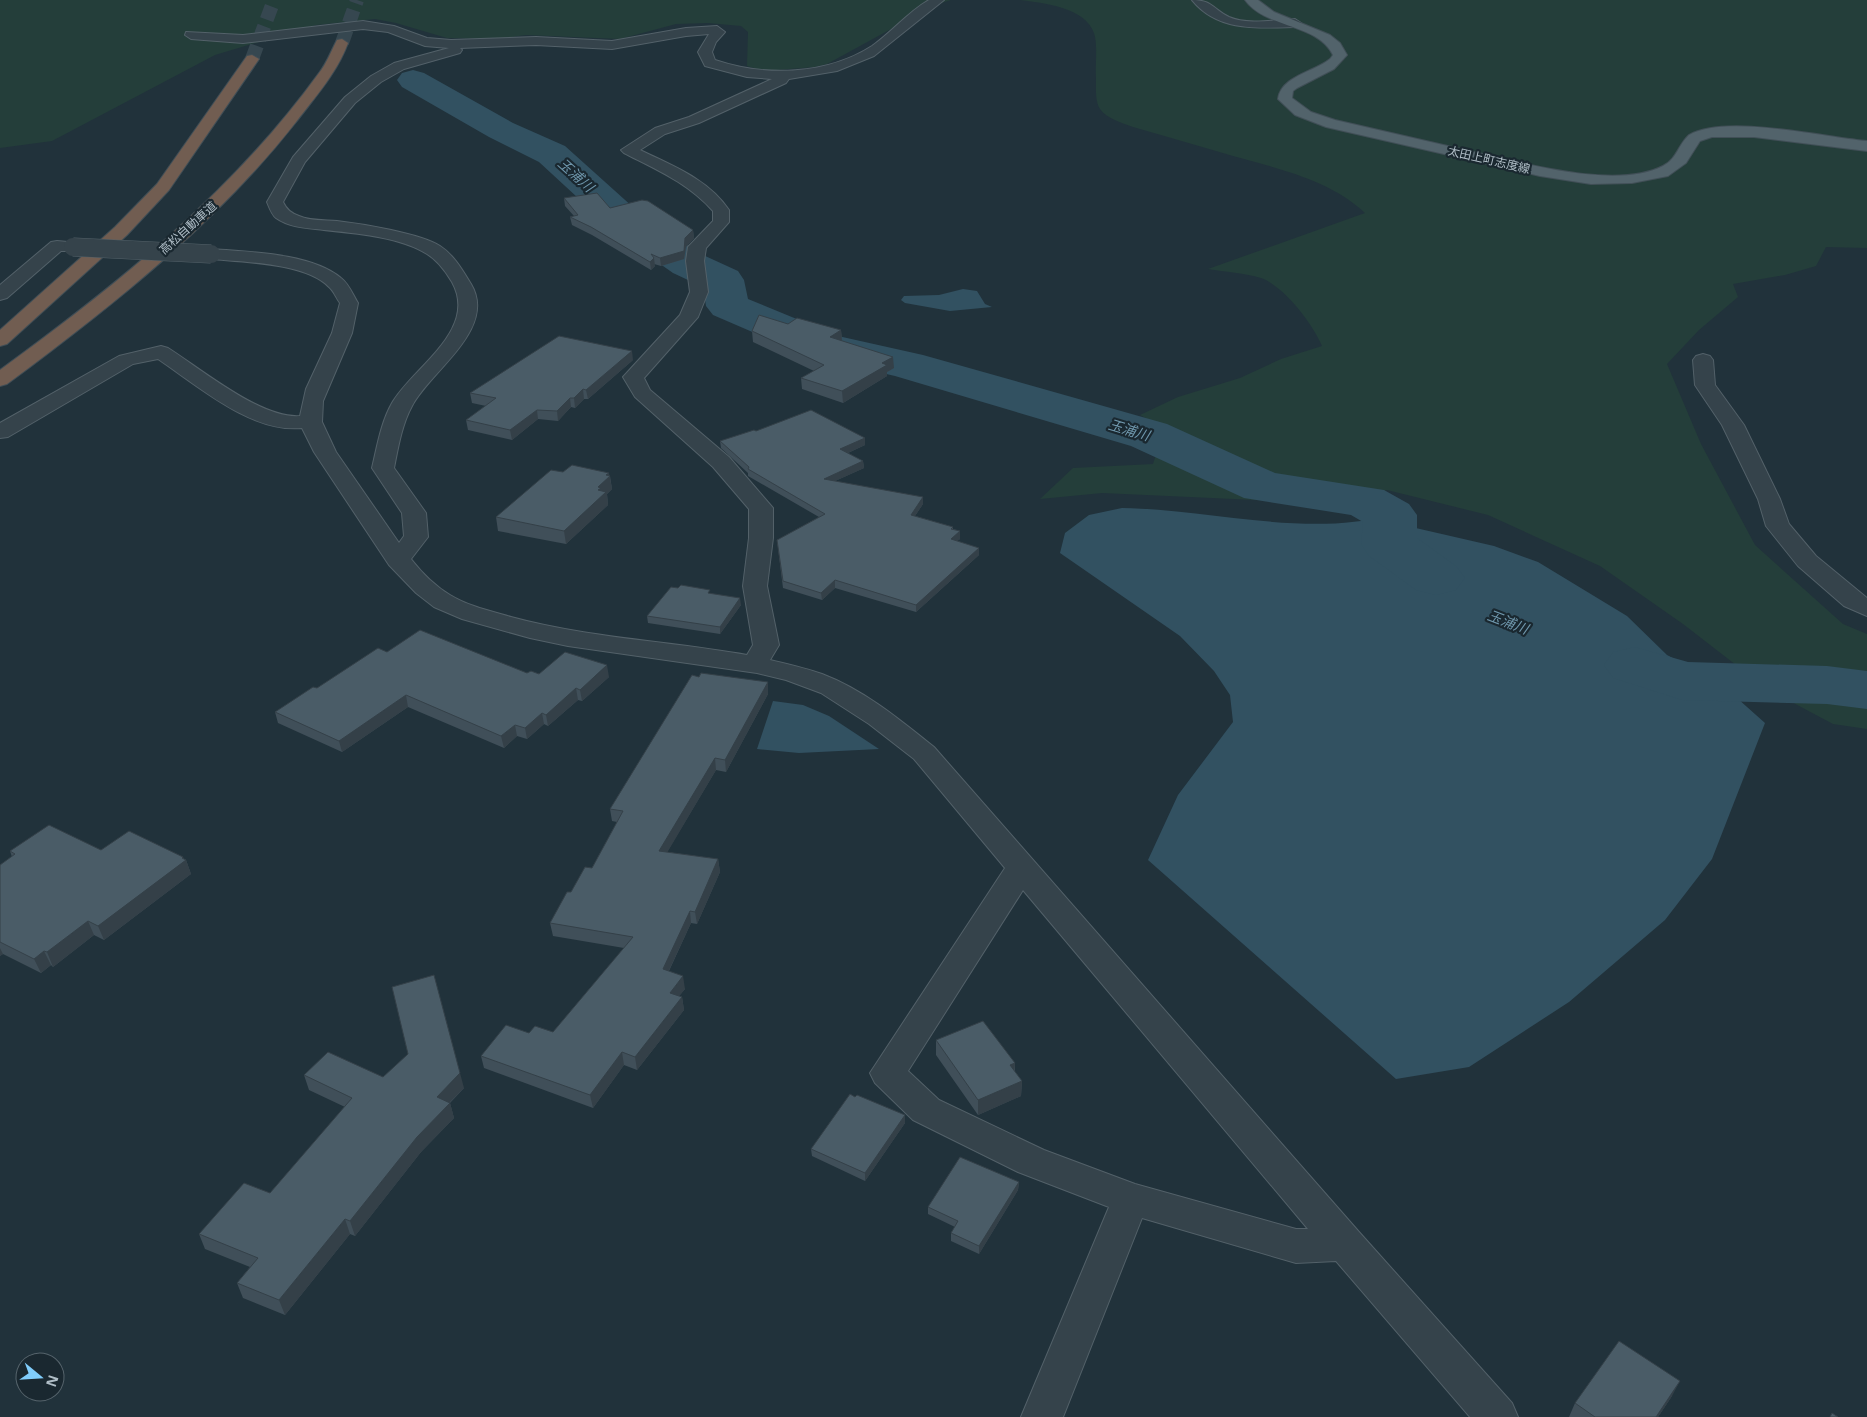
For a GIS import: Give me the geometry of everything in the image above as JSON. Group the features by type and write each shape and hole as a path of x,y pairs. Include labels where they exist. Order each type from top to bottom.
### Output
{"highway":[{"name":"高松自動車道","path":"0,380 134,275 207,213 276,139 338,55 342,43"},
{"path":"0,340 122,230 164,187 252,59"}],"main road":[{"name":"太田上町志度線","path":"1251,0 1266,12 1295,23 1333,42 1339,48 1340,56 1335,62 1294,82 1286,90 1285,99 1293,108 1308,117 1331,124 1549,173 1603,180 1650,176 1670,168 1680,162 1688,144 1698,136 1718,132 1744,132 1867,146"}],"street":[{"path":"191,35 243,39 363,25 390,29 425,42 483,43 536,41 612,45 686,32 717,30 719,32 710,41 705,52 710,63 742,74 785,75 830,68 864,56 938,0"},
{"path":"1198,0 1226,20 1246,24 1295,23"},
{"path":"398,560 416,537 414,513 383,468 388,444 402,404 441,358 466,322 467,293 453,269 434,250 401,238 352,228 298,222 281,214 275,202 298,160 350,100 376,79 399,66 483,43"},
{"path":"754,664 766,645 755,586 761,538 761,508 721,462 642,394 633,377 689,317 699,292 695,260 697,247 721,222 721,210 704,191 684,178 629,150 660,131 702,116 781,80 785,75"},
{"path":"0,294 65,246 262,258 301,266 334,282 349,303 342,332 315,392 311,422 325,450 398,560 436,597 465,611 510,626 567,638 708,655 796,674 822,684 875,713 924,753 1345,1244 1497,1417"},
{"path":"0,432 126,360 161,352 254,413 289,422 311,422"},
{"path":"1703,360 1705,385 1733,425 1769,499 1778,526 1807,561 1853,601 1867,608"},
{"path":"1022,867 888,1073 926,1110 1032,1161 1131,1199 1296,1246 1345,1244"},
{"path":"1042,1417 1131,1199"}],"green space":[{"path":"0,0 951,0 935,5 827,64 815,67 764,71 747,66 748,32 741,26 708,23 676,24 620,39 526,35 498,39 447,38 375,19 316,25 215,55 52,141 0,148"},
{"path":"1020,0 1867,0 1867,248 1826,247 1816,266 1785,275 1733,284 1738,297 1699,330 1667,364 1701,444 1755,545 1843,624 1867,634 1867,729 1833,724 1767,689 1683,624 1600,566 1488,515 1387,490 1322,503 1102,493 1040,499 1073,468 1153,464 1164,429 1140,415 1178,397 1240,378 1281,359 1322,346 1312,327 1297,307 1270,282 1248,275 1208,269 1365,213 1336,192 1303,177 1115,120 1100,109 1097,102 1096,43 1094,33 1089,24 1082,17 1062,8"}],"water":[{"path":"963,289 977,291 985,304 992,307 950,311 905,303 901,300 904,296 939,295"},
{"path":"1122,508 1292,523 1325,524 1358,521 1390,515 1407,526 1494,546 1538,562 1627,616 1667,655 1719,682 1765,723 1712,859 1665,920 1569,1002 1469,1067 1396,1079 1148,860 1178,795 1233,722 1230,695 1214,671 1180,636 1060,553 1065,533 1089,515"},
{"path":"773,701 803,705 829,716 879,749 799,753 757,749"}],"building":[{"path":"597,193 610,208 642,200 648,201 693,230 685,238 684,251 660,258 651,254 654,258 650,262 591,227 570,217 578,215 564,198"},
{"path":"759,315 788,324 797,318 841,330 830,337 893,357 882,363 887,365 842,391 801,378 824,365 752,331"},
{"path":"559,336 632,351 586,390 583,389 574,398 570,398 557,411 537,410 510,430 466,420 496,398 470,393"},
{"path":"811,410 865,438 840,449 863,461 824,479 923,497 911,515 953,527 951,529 960,531 951,539 979,548 916,605 835,580 821,593 783,581 777,540 825,514 748,469 749,467 720,441 756,431"},
{"path":"572,465 609,473 606,475 610,476 598,487 601,488 598,490 606,492 564,531 496,517 551,470 563,472"},
{"path":"681,585 710,590 708,593 740,598 720,627 647,616 671,587 678,588"},
{"path":"420,630 527,673 531,671 539,674 565,652 607,665 580,690 576,688 546,715 542,713 525,728 515,725 501,736 406,695 339,741 275,712 313,687 317,688 378,648 387,652"},
{"path":"701,673 768,682 725,760 715,758 659,851 718,859 695,912 690,911 663,969 683,976 670,993 682,997 635,1057 622,1052 590,1095 481,1056 506,1025 529,1033 535,1026 553,1032 633,937 550,923 567,892 571,892 585,867 592,868 623,811 610,809 692,675 699,677"},
{"path":"49,825 101,850 129,831 186,860 98,926 88,921 47,952 44,951 34,959 0,942 0,865 15,854 10,851"},
{"path":"434,975 460,1073 437,1097 450,1103 417,1137 350,1221 345,1219 279,1300 237,1283 258,1258 199,1234 244,1183 270,1193 352,1098 304,1075 328,1052 383,1077 408,1054 392,987"},
{"path":"983,1021 1015,1063 1010,1065 1022,1081 978,1100 936,1040"},
{"path":"850,1094 855,1097 857,1095 905,1115 865,1173 811,1149"},
{"path":"960,1157 1019,1182 979,1246 951,1233 958,1221 928,1207"},
{"path":"1619,1341 1680,1381 1656,1417 1595,1417 1575,1403"},
{"path":"1832,1413 1838,1417 1830,1417"}],"waterway":[{"name":"玉浦川","path":"413,80 501,130 552,154 630,225 688,264 723,280 728,306 824,346 907,365 1149,435 1263,487 1365,501 1390,515 1389,544 1436,578"},
{"name":"玉浦川","path":"1635,665 1682,681 1827,685 1867,690"}],"tunnel":[{"path":"252,59 274,0"},
{"path":"342,43 357,0"}]}
